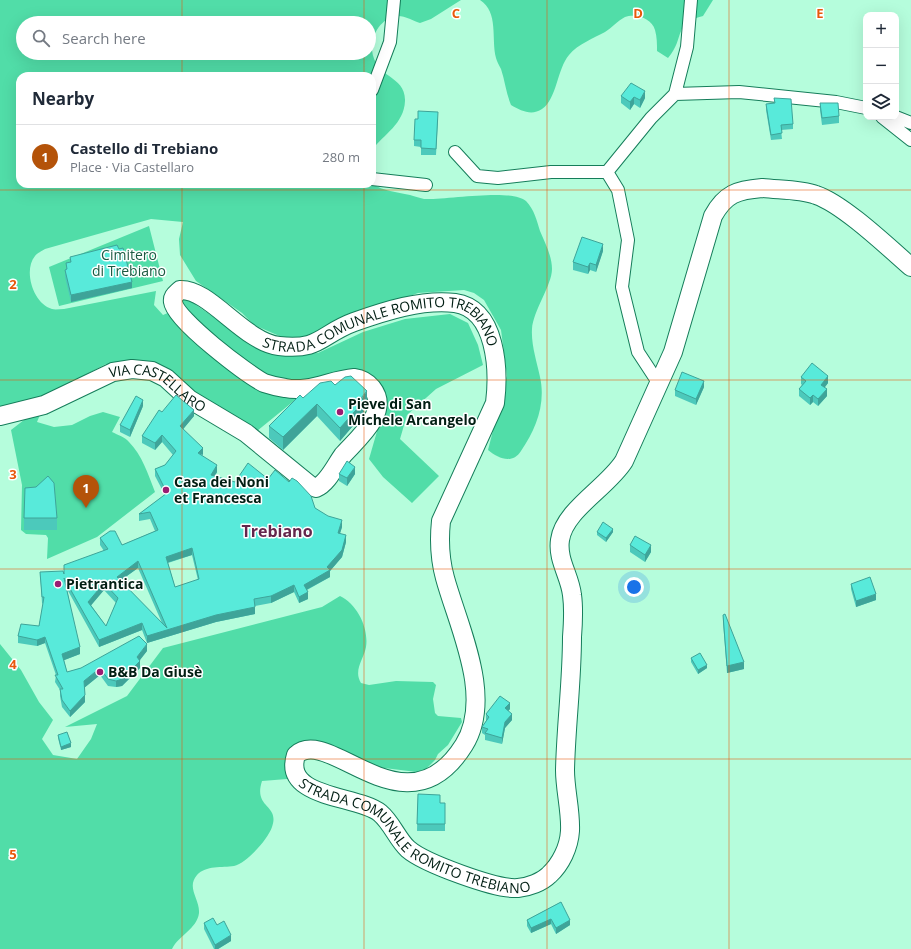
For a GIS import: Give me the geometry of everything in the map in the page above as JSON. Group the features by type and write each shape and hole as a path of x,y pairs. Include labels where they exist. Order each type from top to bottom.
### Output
{"street":[{"path":"376,79 390,42 394,0"},
{"path":"607,172 651,118 675,94 687,47 691,0"},
{"path":"675,94 739,92 836,102 863,107"},
{"path":"899,118 911,123"},
{"path":"886,120 911,140"},
{"path":"455,152 478,176 498,178 551,172 607,172"},
{"path":"607,172 618,190 628,240 622,287 638,352 659,384"},
{"path":"376,179 426,185"},
{"name":"STRADA COMUNALE ROMITO TREBIANO","path":"263,446 311,486 316,488 371,423 375,415 377,403 375,392 362,379 354,378 296,390 265,383 210,343 184,320 176,311 173,304 173,297 180,290 191,291 256,338 274,345 291,347 313,345 353,323 409,306 437,303 455,303 468,307 478,316 491,336 496,359 497,384 495,403 441,521 439,538 445,578 467,643 473,678 475,710 471,732 456,758 443,770 426,780 418,782 398,782 363,770 313,748 296,755 294,765 299,779 312,788 326,795 366,805 380,813 408,848 425,861 469,877 518,889 540,882 550,875 559,864 564,853 570,831 565,772 572,654 572,594 560,556 560,540 569,519 581,505 616,473 624,461 679,337 713,216 720,204 730,195 742,190 762,188 816,194 844,211 911,267"},
{"name":"VIA CASTELLARO","path":"0,416 44,405 62,398 113,372 132,369 144,370 166,378 189,399 246,433 263,446"}],"green space":[{"path":"0,0 461,0 431,19 420,23 405,17 391,17 386,20 376,31 376,16 16,16 16,60 375,60 384,72 401,86 405,101 401,116 393,128 376,145 376,72 16,72 16,188 376,188 376,186 386,190 424,199 507,195 518,197 526,201 535,215 550,254 552,269 549,283 533,322 532,329 533,347 542,387 541,406 531,434 517,455 513,458 505,459 496,456 488,450 507,376 501,330 484,300 474,293 464,290 418,293 347,319 326,331 302,338 284,338 254,325 242,313 196,281 180,255 179,239 183,222 151,219 45,249 35,256 30,269 30,278 35,294 45,306 52,309 64,309 156,291 154,305 163,315 170,312 300,396 257,431 246,433 148,362 106,364 44,396 44,405 37,422 54,427 72,425 90,416 103,412 120,417 112,432 126,439 134,447 144,465 155,492 97,537 47,559 48,538 46,535 26,534 21,530 22,485 11,430 42,406 0,422"},
{"path":"480,0 713,0 703,16 693,19 683,27 677,44 668,58 657,51 656,33 650,22 638,16 625,17 608,30 581,44 569,55 547,104 538,111 530,112 523,111 511,105 501,69 496,58 490,11"},
{"name":"Cimitero di Trebiano","path":"149,226 163,281 59,306 49,267"},
{"path":"186,298 254,345 289,355 318,353 363,332 405,319 450,314 468,323 478,345 483,365 436,389 407,415 400,439 439,476 412,503 383,477 369,459 380,421 382,395 311,382 290,381 270,376 249,364 192,322 182,301"},
{"path":"340,596 352,605 360,617 366,632 366,647 358,674 361,683 369,685 396,681 433,682 436,685 433,699 435,713 438,716 461,718 462,722 448,745 438,754 435,760 426,769 417,772 384,768 305,745 287,779 262,781 260,790 261,797 263,802 273,814 273,820 270,832 262,844 251,856 239,864 234,866 209,868 197,875 194,880 193,889 199,908 198,919 172,949 0,949 0,644 21,670 39,702 53,720 42,739 53,755 77,759 91,739 97,724 65,727 127,696 163,648 322,607"}],"building":[{"path":"631,83 645,91 640,100 634,97 630,102 621,96"},
{"path":"774,98 791,99 793,124 781,125 782,133 771,135 766,104 775,103"},
{"path":"820,103 838,103 839,116 822,118"},
{"path":"418,111 438,112 436,149 421,148 421,140 414,140 415,119 418,119"},
{"path":"582,237 603,244 596,265 590,263 588,267 573,262"},
{"path":"117,245 119,249 123,248 132,282 71,295 65,270 67,269 66,263 71,262 70,257"},
{"path":"812,363 828,376 821,385 827,389 818,399 813,395 810,398 799,389 806,381 801,377"},
{"path":"682,372 704,381 696,399 675,390"},
{"path":"351,376 367,391 361,398 364,401 340,428 317,404 283,437 269,426 300,395 303,398 320,383 331,381 335,385 345,377"},
{"path":"176,395 194,410 180,426 203,448 198,453 217,465 211,475 235,482 248,463 268,479 275,470 289,482 292,478 297,481 311,496 315,508 328,516 342,520 338,533 346,535 342,550 327,567 330,570 304,585 308,592 299,597 294,585 271,596 254,599 255,607 216,615 147,636 142,623 99,640 64,578 80,647 62,654 67,672 81,668 139,636 147,644 137,657 140,661 122,679 116,681 108,679 100,668 84,681 85,695 70,711 62,700 60,689 63,689 55,675 58,675 45,637 37,640 18,636 21,624 39,626 44,597 42,597 40,572 63,571 64,574 64,565 108,549 100,538 110,531 115,531 122,545 158,530 150,512 139,514 167,493 155,469 165,465 176,451 162,435 155,443 142,436 159,410 162,412","holes":["192,548 199,579 175,587 166,557","138,561 167,628 117,577","104,583 118,598 106,626 88,602"]},
{"path":"136,396 143,400 130,430 120,425"},
{"path":"347,461 355,467 347,478 339,474"},
{"path":"48,476 54,483 57,518 24,518 25,488 36,487"},
{"path":"603,522 613,529 606,538 597,532"},
{"path":"635,536 651,545 645,555 630,545"},
{"path":"870,577 876,594 856,601 851,584"},
{"path":"725,614 744,662 727,666 723,615"},
{"path":"700,653 707,665 698,670 691,658"},
{"path":"500,696 510,703 505,708 512,714 505,722 502,738 485,733 488,729 482,727 489,717 486,714"},
{"path":"67,732 71,743 61,747 58,735"},
{"path":"418,794 440,795 440,803 445,803 445,824 417,824"},
{"path":"561,902 570,920 556,928 551,919 531,928 527,920"},
{"path":"213,918 217,925 224,921 231,935 215,945 204,923"}],"place":[{"name":"Pieve di San Michele Arcangelo","path":"340,412"},
{"name":"Casa dei Noni et Francesca","path":"166,490"},
{"name":"Castello di Trebiano","path":"86,508"},
{"name":"Pietrantica","path":"58,584"},
{"name":"B&B Da Giusè","path":"100,672"}],"district":[{"name":"Trebiano","path":"277,531"}]}
